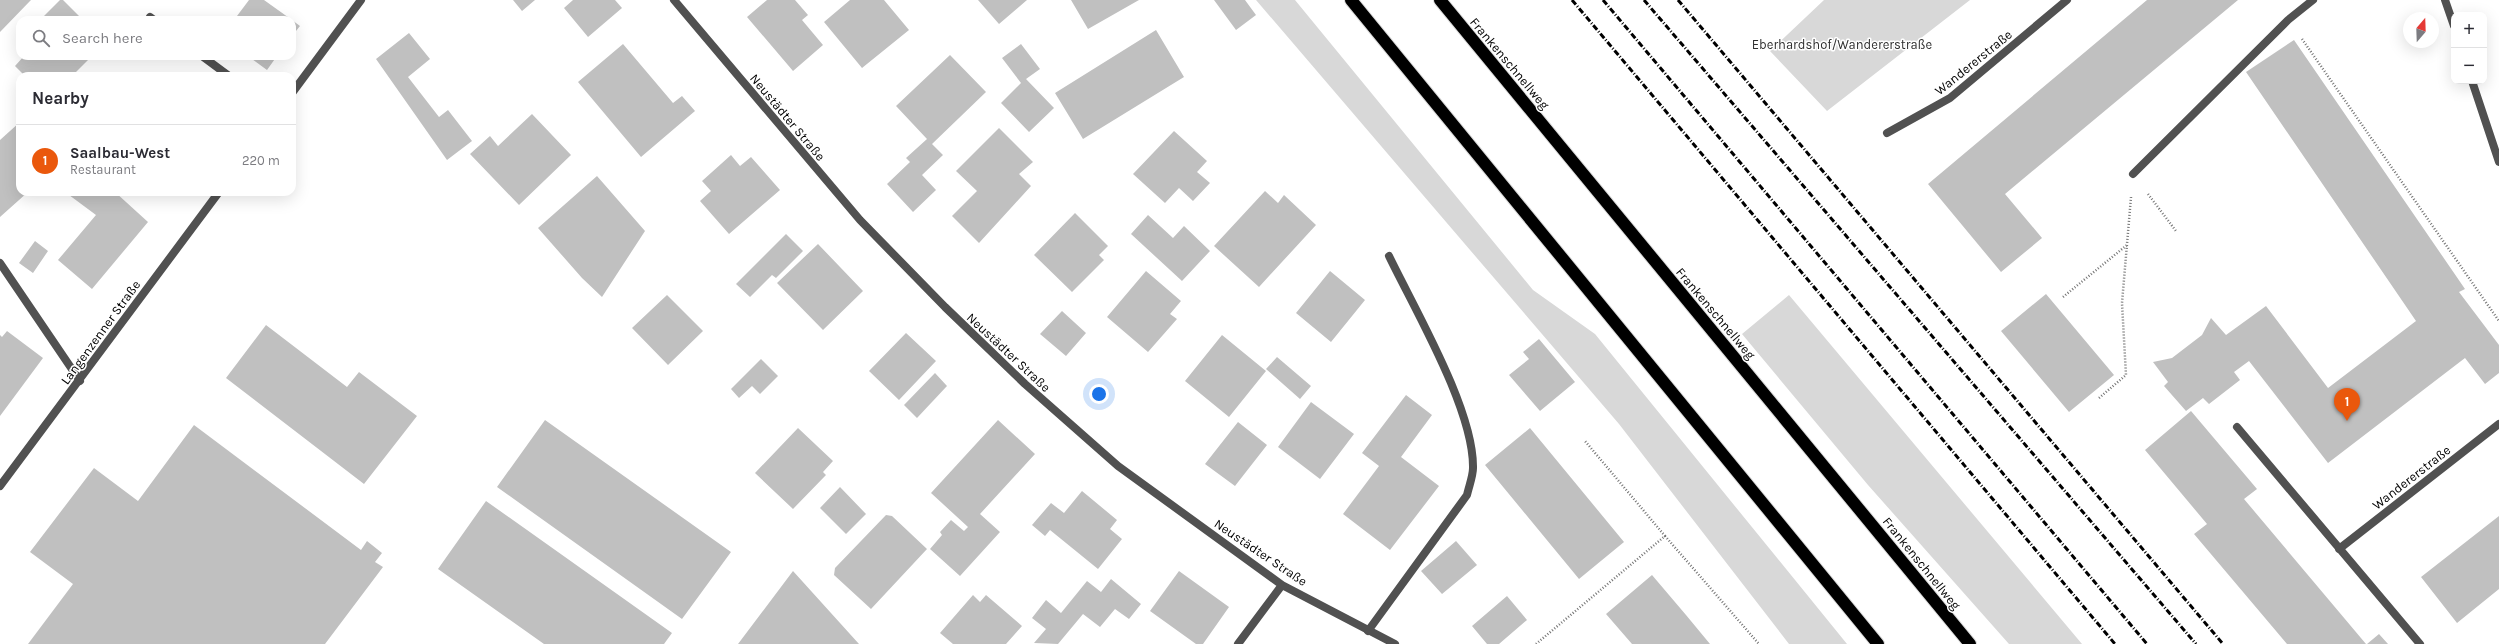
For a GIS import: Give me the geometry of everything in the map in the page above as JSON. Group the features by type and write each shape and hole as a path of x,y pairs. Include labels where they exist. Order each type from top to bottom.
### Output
{"highway":[{"path":"1351,0 1878,644"},
{"name":"Frankenschnellweg","path":"1440,0 1970,644"}],"street":[{"path":"296,88 361,0"},
{"name":"Neustädter Straße","path":"674,0 860,220 945,307 1025,384 1118,466 1282,585 1395,644"},
{"name":"Wandererstraße","path":"1887,133 1950,98 2067,0"},
{"path":"2133,174 2288,20 2313,0"},
{"path":"2445,0 2451,17"},
{"path":"207,60 224,72"},
{"path":"2473,84 2499,162"},
{"name":"Langenzenner Straße","path":"0,486 80,381 216,196"},
{"path":"1368,631 1467,495 1473,468 1471,446 1460,407 1389,256"},
{"path":"0,263 80,381"},
{"name":"Wandererstraße","path":"2339,549 2499,424"},
{"path":"2237,427 2420,644"},
{"path":"1238,644 1282,585"}],"path":[{"path":"2288,20 2499,321"},
{"path":"2133,174 2176,231"},
{"path":"2099,398 2126,375 2122,303 2133,174"},
{"path":"2063,297 2127,244"},
{"path":"1585,441 1759,644"},
{"path":"1536,644 1665,536"}],"green space":[{"path":"1256,0 1295,0 1533,290 1595,334 1847,644 1789,644 1619,424"},
{"name":"Eberhardshof/Wandererstraße","path":"1824,0 1970,0 1827,111 1770,51"},
{"path":"1789,295 2082,644 2009,644 1868,485 1742,334"}],"building":[{"path":"0,0 31,0 0,32"},
{"path":"60,0 63,0 79,16 44,16"},
{"path":"249,0 264,0 286,16 237,16"},
{"path":"513,0 535,0 522,11"},
{"path":"573,0 615,0 622,8 588,37 564,8"},
{"path":"767,0 795,0 808,15 802,20 823,45 793,71 747,17"},
{"path":"850,0 884,0 909,30 862,68 824,22"},
{"path":"978,0 1027,0 999,24"},
{"path":"1071,0 1139,0 1088,29"},
{"path":"1214,0 1245,0 1256,15 1236,30"},
{"path":"2147,0 2238,0 2005,194 2042,238 2001,272 1928,184"},
{"path":"296,23 300,26 296,31"},
{"path":"1156,30 1184,77 1083,139 1055,93"},
{"path":"409,33 430,59 408,77 439,117 448,110 472,141 447,160 376,59"},
{"path":"2294,40 2465,289 2459,292 2499,345 2499,373 2485,384 2465,358 2328,463 2249,361 2234,372 2240,380 2209,404 2203,398 2186,411 2164,386 2168,382 2153,362 2172,358 2202,335 2211,318 2226,335 2266,306 2328,388 2416,321 2246,72"},
{"path":"623,44 673,103 682,96 695,111 641,157 578,82"},
{"path":"1021,44 1040,69 1026,79 1054,108 1029,132 1001,103 1021,83 1002,58"},
{"path":"950,55 986,92 932,144 943,155 922,175 936,190 913,212 887,184 910,162 906,158 927,139 896,106"},
{"path":"20,60 88,60 76,72 21,72 15,66"},
{"path":"253,60 274,60 267,70"},
{"path":"532,114 571,155 519,205 470,154 490,136 498,146"},
{"path":"16,126 16,196 24,196 0,217 0,140"},
{"path":"999,128 1033,162 1019,174 1031,186 979,243 952,216 977,191 956,171"},
{"path":"1174,131 1207,161 1197,172 1210,183 1193,201 1179,188 1165,203 1133,174"},
{"path":"731,155 740,166 751,157 780,190 729,234 700,201 711,191 702,181"},
{"path":"597,176 645,231 602,297 582,278 538,228"},
{"path":"1265,191 1278,203 1284,195 1316,225 1259,287 1214,246"},
{"path":"70,196 119,196 148,222 92,289 58,260 96,215"},
{"path":"1075,213 1108,246 1099,255 1104,260 1072,292 1034,255"},
{"path":"1148,215 1173,238 1184,226 1210,251 1182,281 1131,234"},
{"path":"786,234 803,251 776,278 772,275 750,297 736,284"},
{"path":"35,241 48,251 33,273 19,263"},
{"path":"818,244 863,291 823,330 777,283"},
{"path":"1146,271 1181,301 1170,314 1177,319 1148,352 1107,317"},
{"path":"1330,271 1365,300 1331,342 1296,313"},
{"path":"2046,294 2114,375 2069,412 2001,331"},
{"path":"667,295 703,331 668,365 632,328"},
{"path":"1062,311 1086,333 1066,356 1040,334"},
{"path":"266,325 347,387 359,372 417,416 364,484 226,378"},
{"path":"7,331 43,358 0,416 0,335 2,337"},
{"path":"906,333 936,361 899,400 869,371"},
{"path":"1222,335 1266,371 1229,417 1185,381"},
{"path":"1539,339 1575,382 1540,411 1509,375 1529,359 1523,352"},
{"path":"1277,357 1311,386 1300,399 1266,369"},
{"path":"761,359 778,376 760,394 752,386 739,398 731,389"},
{"path":"935,373 947,386 917,418 904,405"},
{"path":"1406,395 1432,415 1401,457 1439,486 1390,550 1343,514 1379,466 1362,453"},
{"path":"1311,402 1354,434 1320,479 1278,447"},
{"path":"2191,411 2257,489 2244,499 2366,644 2287,644 2194,534 2207,524 2145,450"},
{"path":"545,420 731,552 682,619 497,487"},
{"path":"998,420 1035,454 980,514 1000,532 960,576 930,549 942,535 940,532 951,520 964,531 968,527 931,493"},
{"path":"1238,422 1267,445 1235,486 1205,464"},
{"path":"194,425 361,550 367,541 382,553 375,562 383,567 325,644 28,644 73,584 30,552 94,468 138,501"},
{"path":"798,428 833,461 823,472 826,475 793,509 755,473"},
{"path":"1530,428 1624,542 1579,579 1485,465"},
{"path":"840,487 866,514 846,534 820,508"},
{"path":"1082,491 1117,520 1110,529 1122,539 1098,569 1050,530 1045,536 1032,525 1051,503 1064,513"},
{"path":"486,501 672,633 664,644 544,644 438,569"},
{"path":"886,515 892,516 927,549 871,609 834,575 835,568"},
{"path":"2499,516 2499,589 2457,623 2421,577"},
{"path":"1456,541 1477,565 1442,594 1421,571"},
{"path":"793,571 859,644 738,644"},
{"path":"1179,571 1229,607 1203,644 1196,644 1150,611"},
{"path":"1652,575 1710,644 1632,644 1606,614"},
{"path":"1111,579 1141,604 1129,619 1115,609 1100,627 1083,614 1058,644 1034,643 1046,629 1032,618 1046,600 1061,613 1087,581 1101,592"},
{"path":"973,595 980,602 986,595 1022,626 1006,644 953,644 940,633"},
{"path":"1507,596 1527,620 1499,644 1487,644 1472,626"},
{"path":"2379,634 2388,644 2367,644"}],"railway":[{"path":"1572,0 2115,644"},
{"path":"1603,0 2147,644"},
{"path":"1644,0 2196,644"},
{"path":"1678,0 2223,644"}],"place":[{"name":"Saalbau-West","path":"2347,421"}]}
